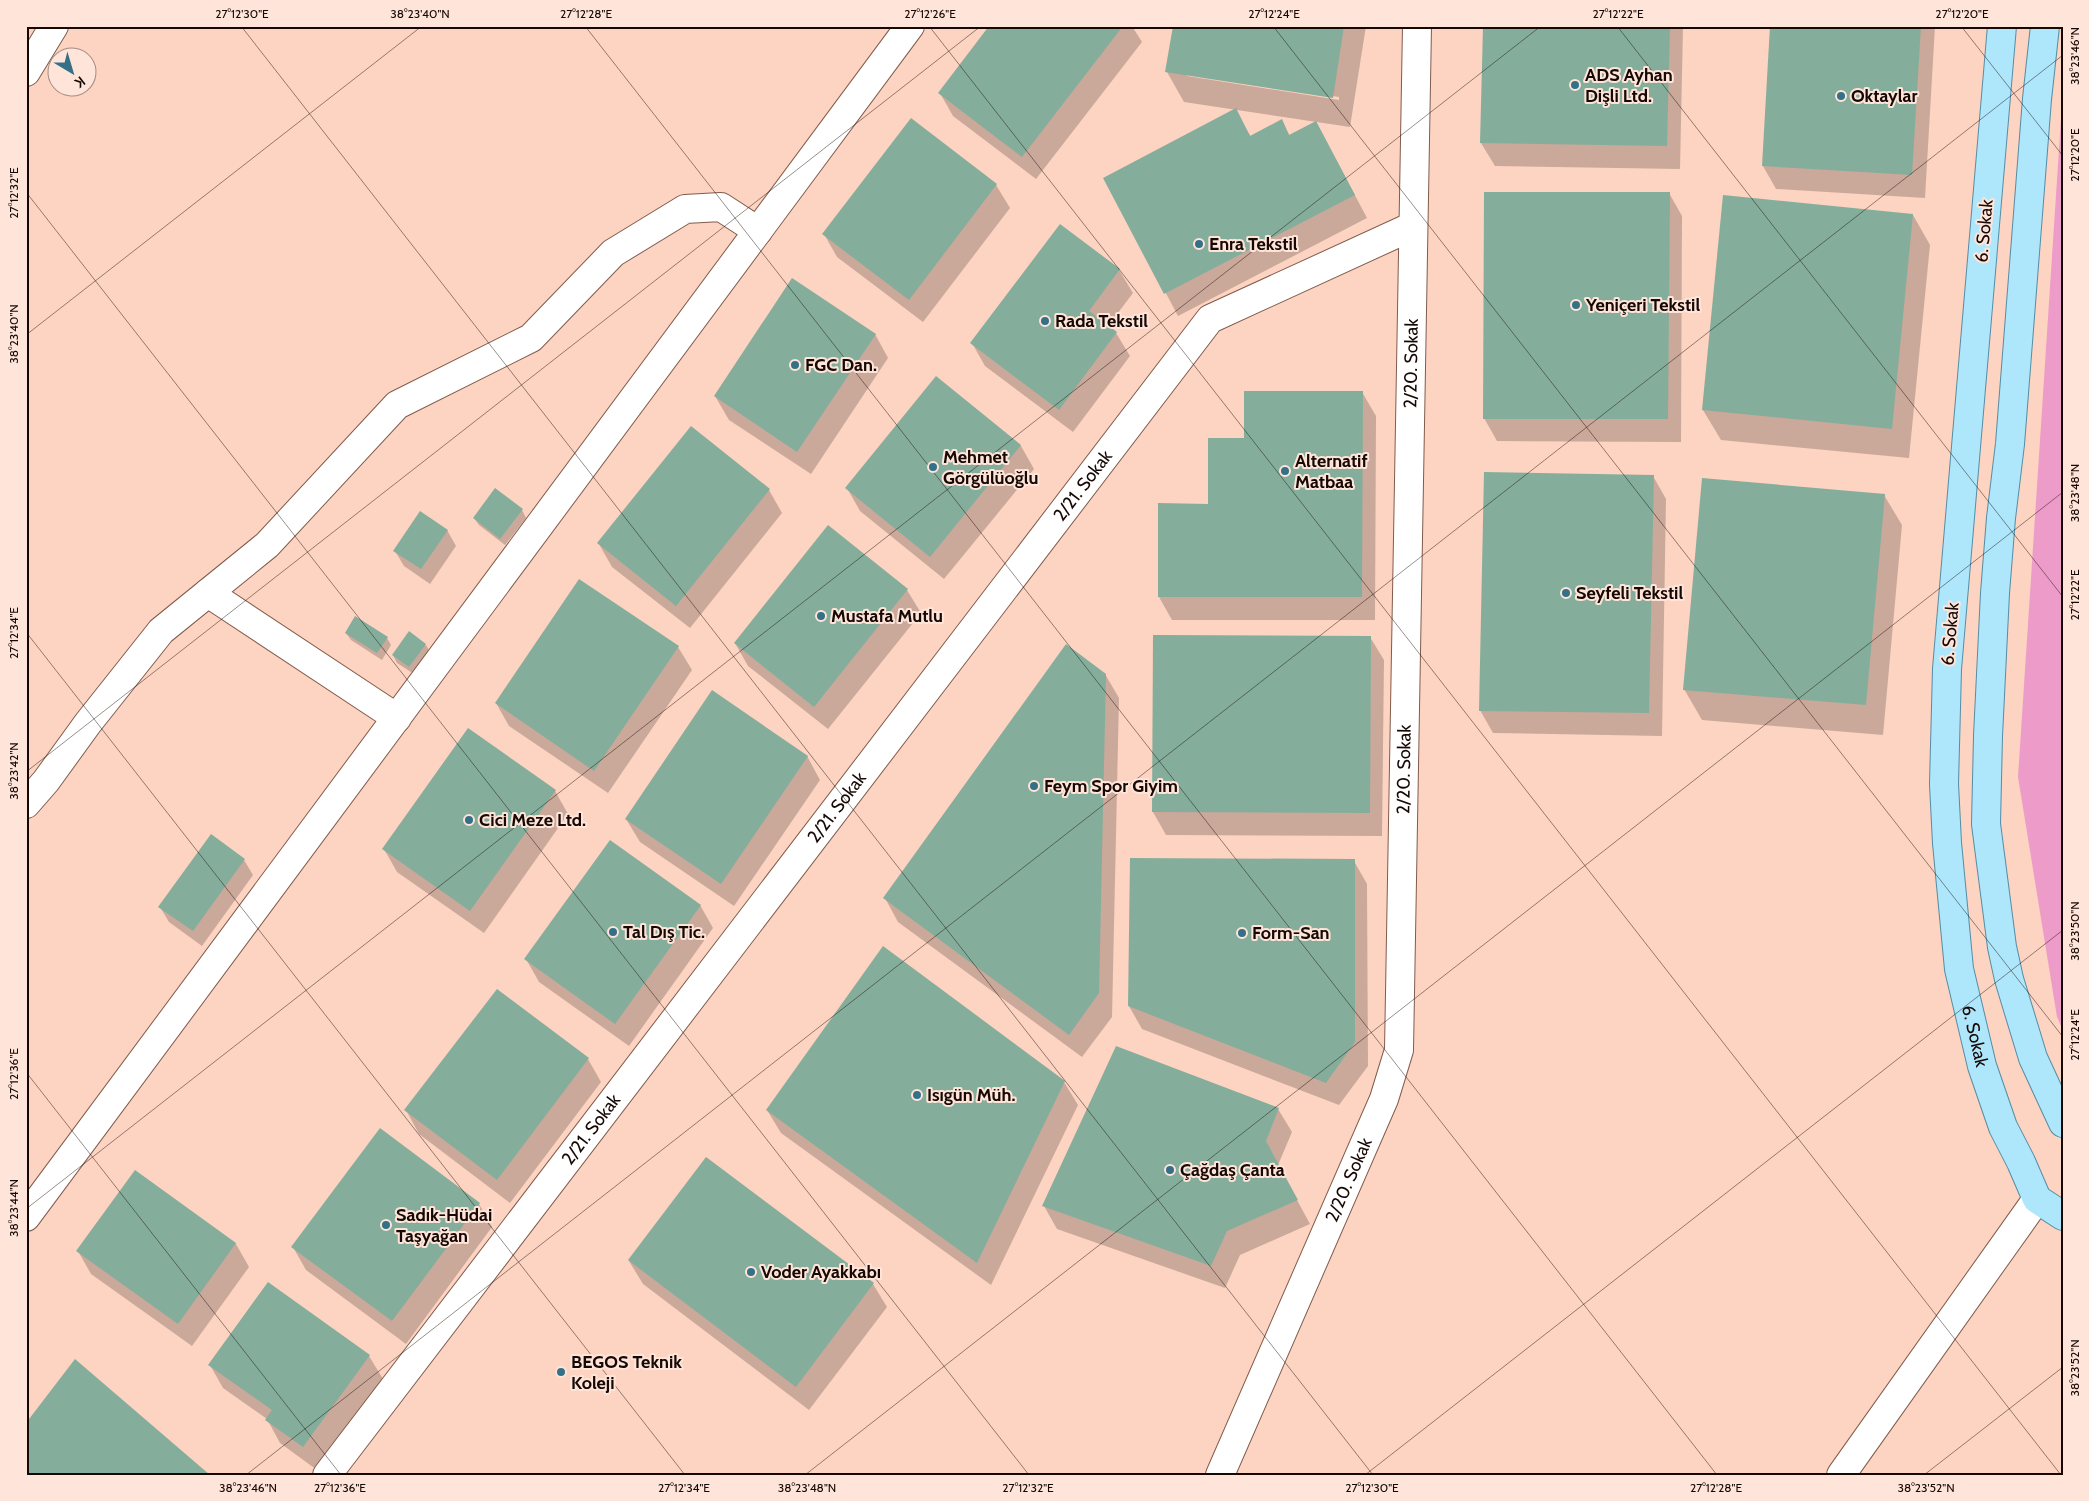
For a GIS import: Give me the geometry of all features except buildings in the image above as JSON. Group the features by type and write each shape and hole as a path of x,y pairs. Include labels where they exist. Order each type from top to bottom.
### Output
{"main road":[{"name":"6. Sokak","path":"2002,26 1948,659 1944,784 1947,843 1959,969 1968,1013 1982,1066 2003,1127 2037,1199"},
{"path":"2045,26 2036,99 2010,444 2001,518 1995,593 1986,824 2002,947 2009,979 2033,1058 2063,1123"},
{"path":"2037,1199 2063,1216"}],"street":[{"path":"26,72 54,26"},
{"path":"26,1217 910,26"},
{"name":"2/20. Sokak","path":"1220,1475 1384,1099 1399,1050 1417,26"},
{"path":"26,804 46,782 88,724 161,631 267,544 397,406 531,338 613,253 685,208 721,207 758,231"},
{"name":"2/21. Sokak","path":"327,1475 1210,319 1413,226"},
{"path":"208,593 397,718"},
{"path":"1841,1475 2037,1199"}],"shaded area":[{"path":"2063,88 2063,1030 2057,1017 2018,777"}],"place":[{"name":"ADS Ayhan Dişli Ltd.","path":"1575,85"},
{"name":"Oktaylar","path":"1841,96"},
{"name":"Enra Tekstil","path":"1199,244"},
{"name":"Yeniçeri Tekstil","path":"1576,305"},
{"name":"Rada Tekstil","path":"1045,321"},
{"name":"FGC Dan.","path":"795,365"},
{"name":"Mehmet Görgülüoğlu","path":"933,467"},
{"name":"Alternatif Matbaa","path":"1285,471"},
{"name":"Seyfeli Tekstil","path":"1566,593"},
{"name":"Mustafa Mutlu","path":"821,616"},
{"name":"Feym Spor Giyim","path":"1034,786"},
{"name":"Cici Meze Ltd.","path":"469,820"},
{"name":"Tal Dış Tic.","path":"613,932"},
{"name":"Form-San","path":"1242,933"},
{"name":"Isıgün Müh.","path":"917,1095"},
{"name":"Çağdaş Çanta","path":"1170,1170"},
{"name":"Sadık-Hüdai Taşyağan","path":"386,1225"},
{"name":"Voder Ayakkabı","path":"751,1272"},
{"name":"BEGOS Teknik Koleji","path":"561,1372"}]}
